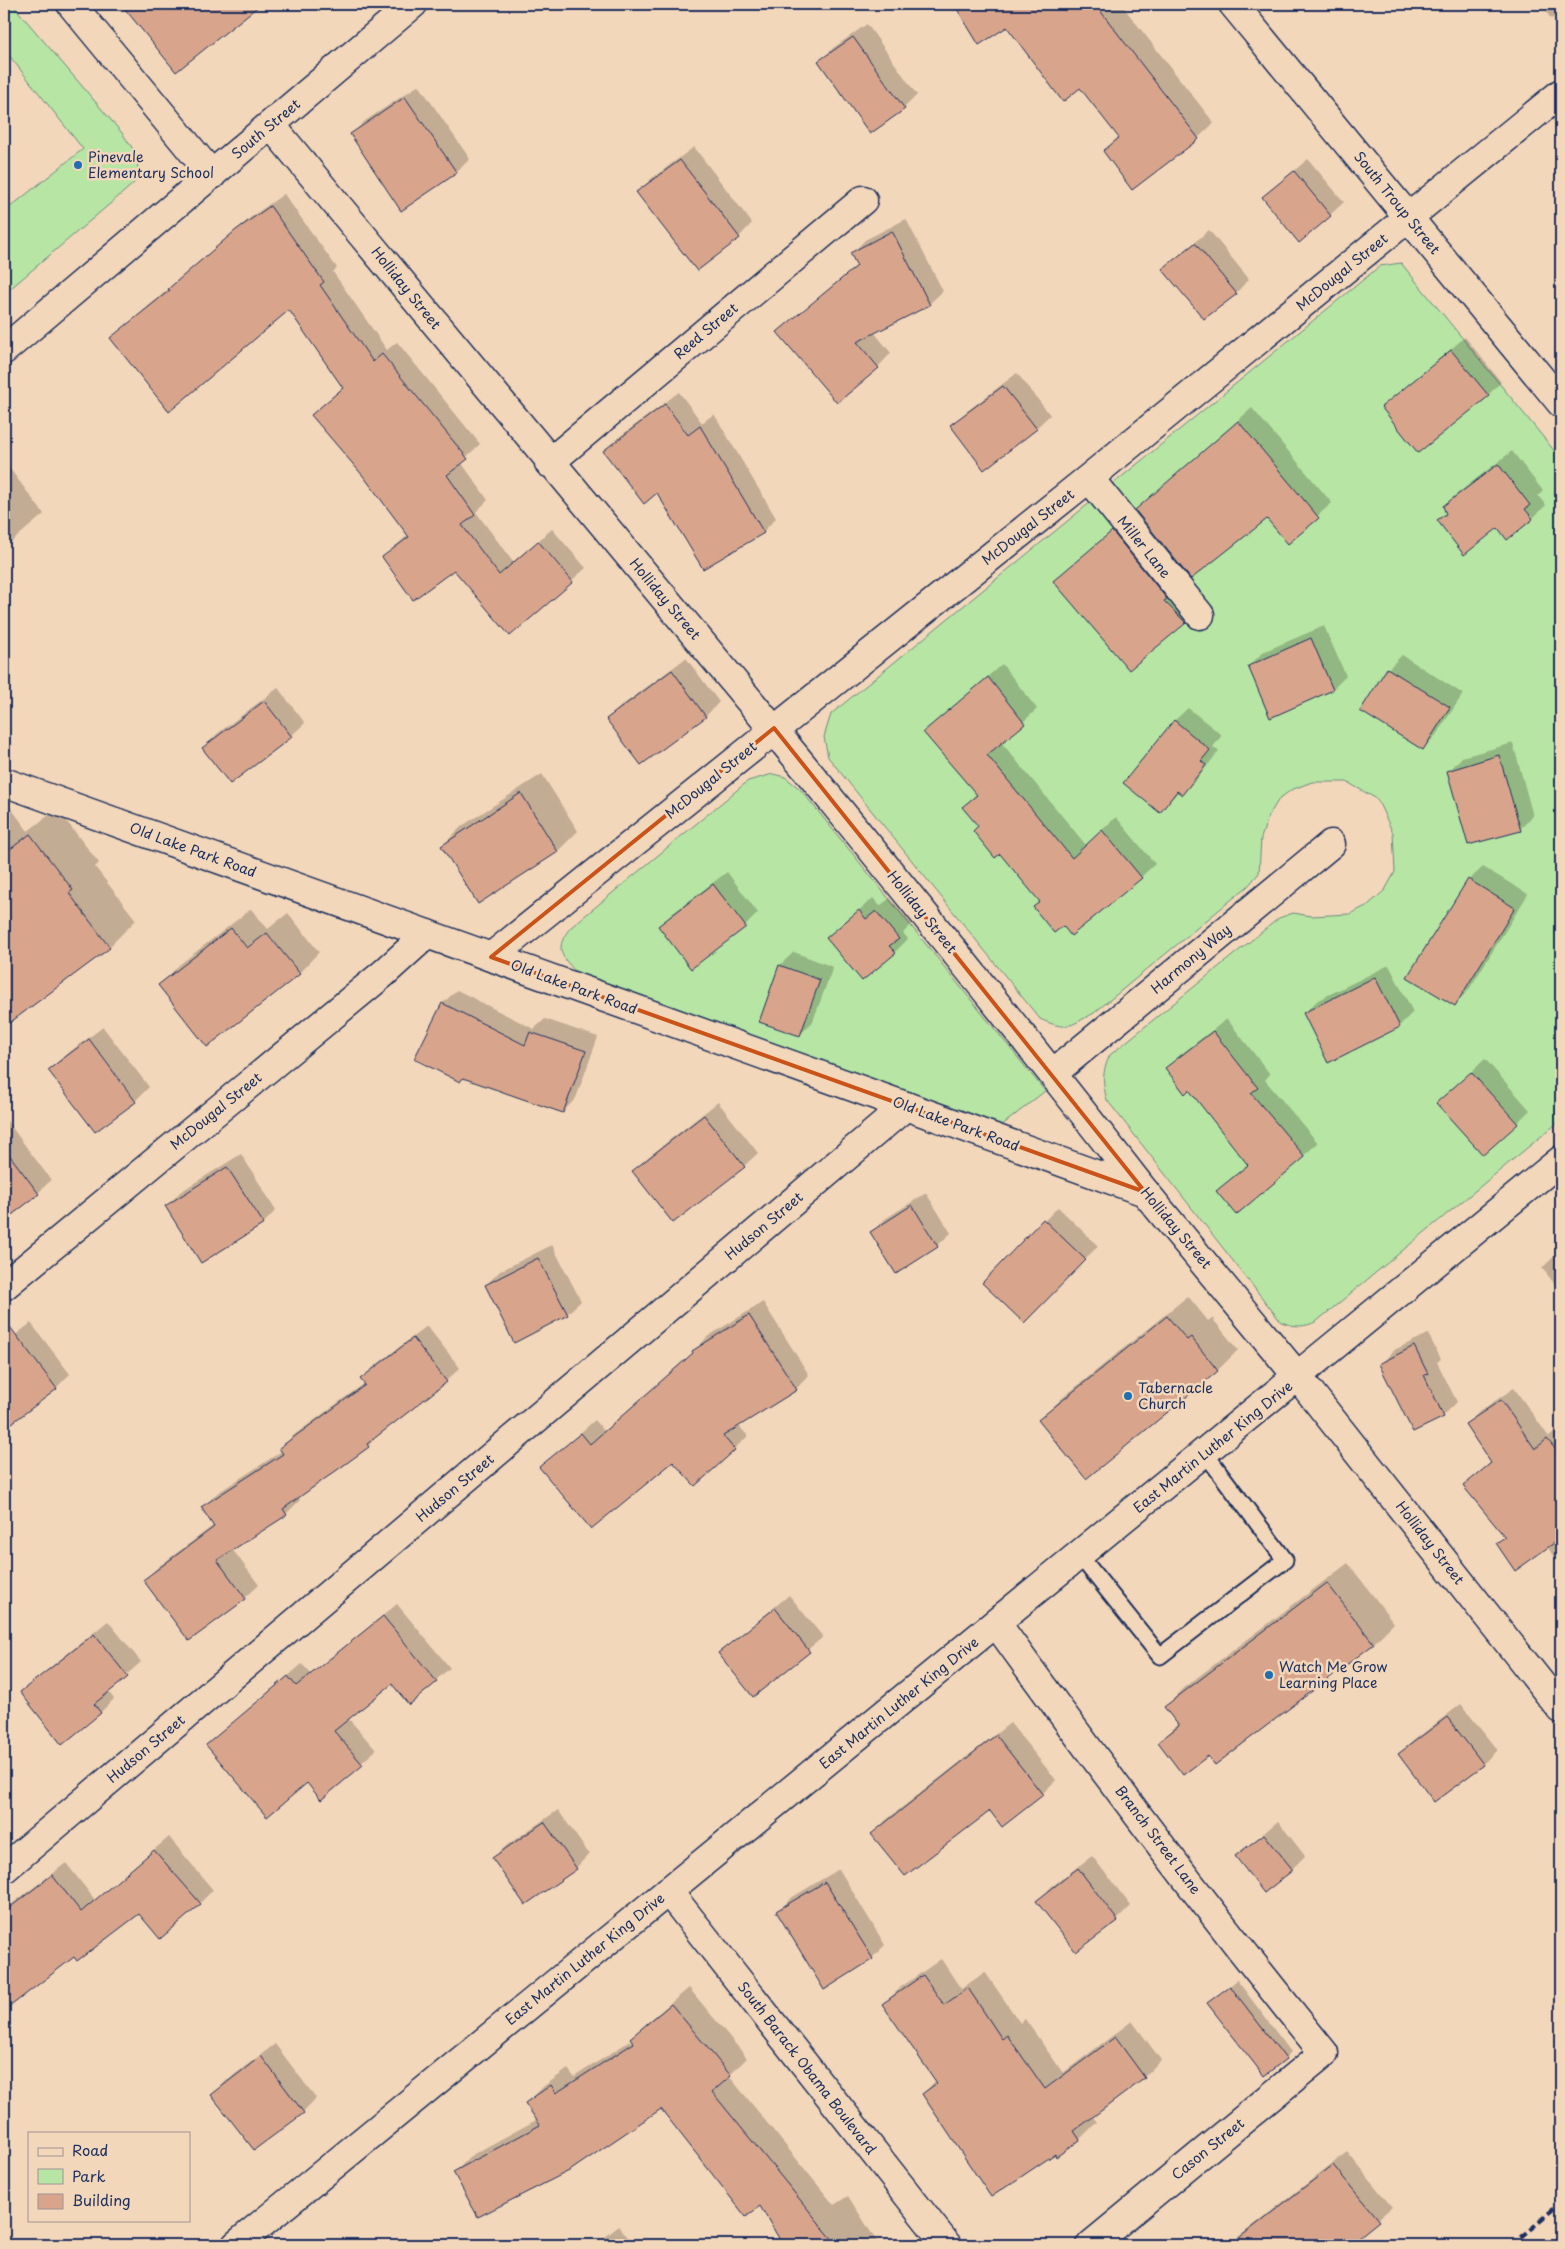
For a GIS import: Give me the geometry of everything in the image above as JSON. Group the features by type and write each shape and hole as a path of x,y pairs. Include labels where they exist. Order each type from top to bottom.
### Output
{"street":[{"path":"71,4 212,175"},
{"name":"South Street","path":"4,350 413,4"},
{"name":"South Troup Street","path":"1233,4 1561,403"},
{"name":"McDougal Street","path":"491,957 774,728 1089,478 1561,93"},
{"name":"Holliday Street","path":"271,125 549,463 774,728 1145,1192 1298,1377 1561,1709"},
{"name":"Reed Street","path":"549,463 863,200"},
{"name":"Miller Lane","path":"1089,478 1200,615"},
{"name":"Old Lake Park Road","path":"4,782 1145,1192"},
{"name":"Harmony Way","path":"1052,1074 1331,844"},
{"name":"McDougal Street","path":"4,1286 377,979 427,934"},
{"name":"Hudson Street","path":"4,1869 906,1106"},
{"name":"East Martin Luther King Drive","path":"236,2245 997,1624 1561,1160"},
{"name":"Branch Street Lane","path":"997,1624 1052,1701 1247,1957 1324,2053"},
{"name":"South Barack Obama Boulevard","path":"668,1891 946,2245"},
{"name":"Cason Street","path":"1091,2245 1324,2053"}],"lane":[{"path":"1080,1556 1160,1656 1285,1560 1205,1453"}],"highlighted area":[{"path":"774,728 1145,1192 491,957"}],"green space":[{"path":"4,4 12,4 122,133 135,152 139,173 135,182 125,191 4,294 4,212 83,149 4,49"},
{"path":"1401,263 1561,459 1561,1120 1317,1321 1304,1326 1295,1326 1281,1322 1107,1100 1104,1088 1104,1072 1110,1055 1279,918 1293,913 1311,916 1350,914 1368,905 1385,890 1395,872 1393,833 1377,799 1347,782 1312,782 1291,790 1279,799 1268,817 1261,838 1259,873 1248,886 1094,1013 1073,1024 1062,1026 1040,1019 828,757 824,737 831,714 1380,266"},
{"path":"773,774 785,777 800,789 1045,1091 1001,1126 575,971 563,956 561,951 562,941 570,928 748,781"}],"building":[{"path":"121,4 261,4 176,72"},
{"path":"954,4 1095,4 1199,139 1132,190 1103,151 1119,138 1080,88 1063,102 1007,27 979,45"},
{"path":"853,37 905,109 870,134 818,61"},
{"path":"405,97 457,173 401,211 350,134"},
{"path":"680,160 740,238 697,271 636,192"},
{"path":"1294,171 1331,216 1299,243 1262,197"},
{"path":"270,206 324,282 320,285 373,362 382,354 468,459 447,475 475,515 462,525 499,575 538,541 573,582 510,636 454,570 413,600 382,557 409,537 364,477 311,415 343,388 289,310 169,412 110,338 170,290 168,289 236,230"},
{"path":"892,231 930,305 857,342 879,368 837,403 777,332 857,266 850,253"},
{"path":"1195,243 1237,294 1204,319 1162,269"},
{"path":"1451,350 1489,396 1418,453 1381,407"},
{"path":"1003,386 1037,429 984,470 950,425"},
{"path":"665,404 688,435 700,426 764,533 703,569 657,493 644,504 603,451"},
{"path":"1238,421 1319,518 1288,544 1267,519 1191,579 1135,510"},
{"path":"1498,464 1530,505 1525,509 1533,519 1507,540 1498,528 1464,555 1437,520 1446,514 1443,506"},
{"path":"1112,531 1167,599 1164,601 1186,623 1129,670 1053,581"},
{"path":"1311,638 1333,690 1270,718 1248,666"},
{"path":"1387,668 1450,707 1423,750 1360,711"},
{"path":"672,670 706,717 641,765 606,719"},
{"path":"988,677 1025,724 987,755 1072,858 1102,830 1142,878 1071,936 1063,926 1054,933 1033,907 1040,902 1000,854 995,858 973,831 978,826 962,807 977,795 923,732"},
{"path":"264,701 292,737 230,784 202,748"},
{"path":"1174,720 1210,750 1201,761 1206,765 1182,795 1177,791 1160,813 1123,783"},
{"path":"1499,755 1521,831 1468,845 1447,771"},
{"path":"521,793 558,852 478,904 441,846"},
{"path":"30,834 73,890 69,893 110,948 4,1027 4,854"},
{"path":"1468,879 1515,908 1455,1006 1407,977"},
{"path":"713,884 746,927 691,969 658,926"},
{"path":"859,910 866,919 876,911 899,939 889,946 896,953 862,981 826,938"},
{"path":"231,928 247,948 267,933 300,974 207,1047 158,985"},
{"path":"779,965 820,980 800,1036 759,1022"},
{"path":"1375,977 1400,1027 1328,1063 1303,1013"},
{"path":"442,1003 525,1045 530,1032 586,1051 563,1113 463,1078 460,1082 414,1059"},
{"path":"1213,1031 1258,1088 1251,1093 1305,1157 1236,1215 1216,1191 1248,1165 1189,1090 1185,1094 1165,1068"},
{"path":"89,1039 136,1102 95,1132 48,1070"},
{"path":"1471,1072 1518,1124 1483,1155 1436,1103"},
{"path":"704,1115 745,1167 673,1223 632,1171"},
{"path":"4,1148 39,1194 4,1221"},
{"path":"227,1167 264,1224 201,1263 165,1206"},
{"path":"912,1205 938,1247 896,1274 870,1232"},
{"path":"1043,1219 1086,1260 1024,1323 982,1283"},
{"path":"538,1258 568,1315 514,1343 485,1285"},
{"path":"749,1315 797,1390 723,1436 735,1450 695,1486 673,1462 591,1529 539,1467 581,1433 590,1444 693,1353 692,1351"},
{"name":"Tabernacle Church","path":"1167,1316 1187,1340 1191,1337 1218,1371 1086,1479 1038,1420"},
{"path":"4,1319 57,1389 4,1429"},
{"path":"413,1338 447,1382 367,1444 369,1447 283,1509 287,1515 217,1560 246,1599 189,1641 143,1580 214,1527 201,1507 283,1454 279,1448 365,1385 360,1379"},
{"path":"1414,1346 1428,1374 1424,1375 1444,1417 1413,1432 1379,1364"},
{"path":"1501,1400 1535,1449 1547,1439 1561,1456 1561,1538 1515,1571 1496,1543 1505,1537 1463,1486 1491,1463 1465,1424"},
{"name":"Watch Me Grow Learning Place","path":"1327,1583 1374,1644 1215,1765 1208,1756 1183,1775 1158,1742 1179,1726 1164,1707"},
{"path":"775,1608 810,1652 753,1697 718,1653"},
{"path":"383,1616 437,1682 409,1705 392,1684 334,1731 363,1765 321,1800 307,1783 267,1817 206,1745 288,1676 296,1686"},
{"path":"94,1634 128,1677 94,1704 101,1713 62,1745 20,1692"},
{"path":"1447,1717 1484,1765 1434,1802 1398,1754"},
{"path":"996,1735 1043,1795 1002,1827 990,1811 905,1876 871,1834"},
{"path":"544,1822 577,1869 525,1905 492,1858"},
{"path":"1264,1834 1293,1870 1264,1893 1235,1856"},
{"path":"154,1850 201,1904 160,1939 139,1914 77,1961 74,1957 4,2011 4,1912 52,1875 81,1912"},
{"path":"1078,1868 1118,1921 1076,1952 1036,1901"},
{"path":"825,1882 873,1959 824,1990 776,1911"},
{"path":"923,1975 944,2005 968,1988 1002,2039 1007,2035 1045,2089 1115,2037 1145,2078 1074,2131 1080,2140 1056,2157 1055,2154 991,2197 922,2094 937,2083 882,2004"},
{"path":"1230,1986 1286,2059 1264,2076 1207,2003"},
{"path":"671,2004 731,2076 712,2092 837,2245 783,2245 760,2206 746,2217 661,2109 571,2170 478,2217 453,2172 540,2125 525,2103 551,2085 556,2093 634,2043 630,2038"},
{"path":"261,2056 304,2113 254,2150 211,2095"},
{"path":"1333,2165 1379,2221 1349,2245 1230,2245"}],"railway":[{"path":"1511,2245 1561,2204"}],"place":[{"name":"Pinevale Elementary School","path":"78,165"},
{"name":"Tabernacle Church","path":"1128,1396"},
{"name":"Watch Me Grow Learning Place","path":"1269,1675"}]}
